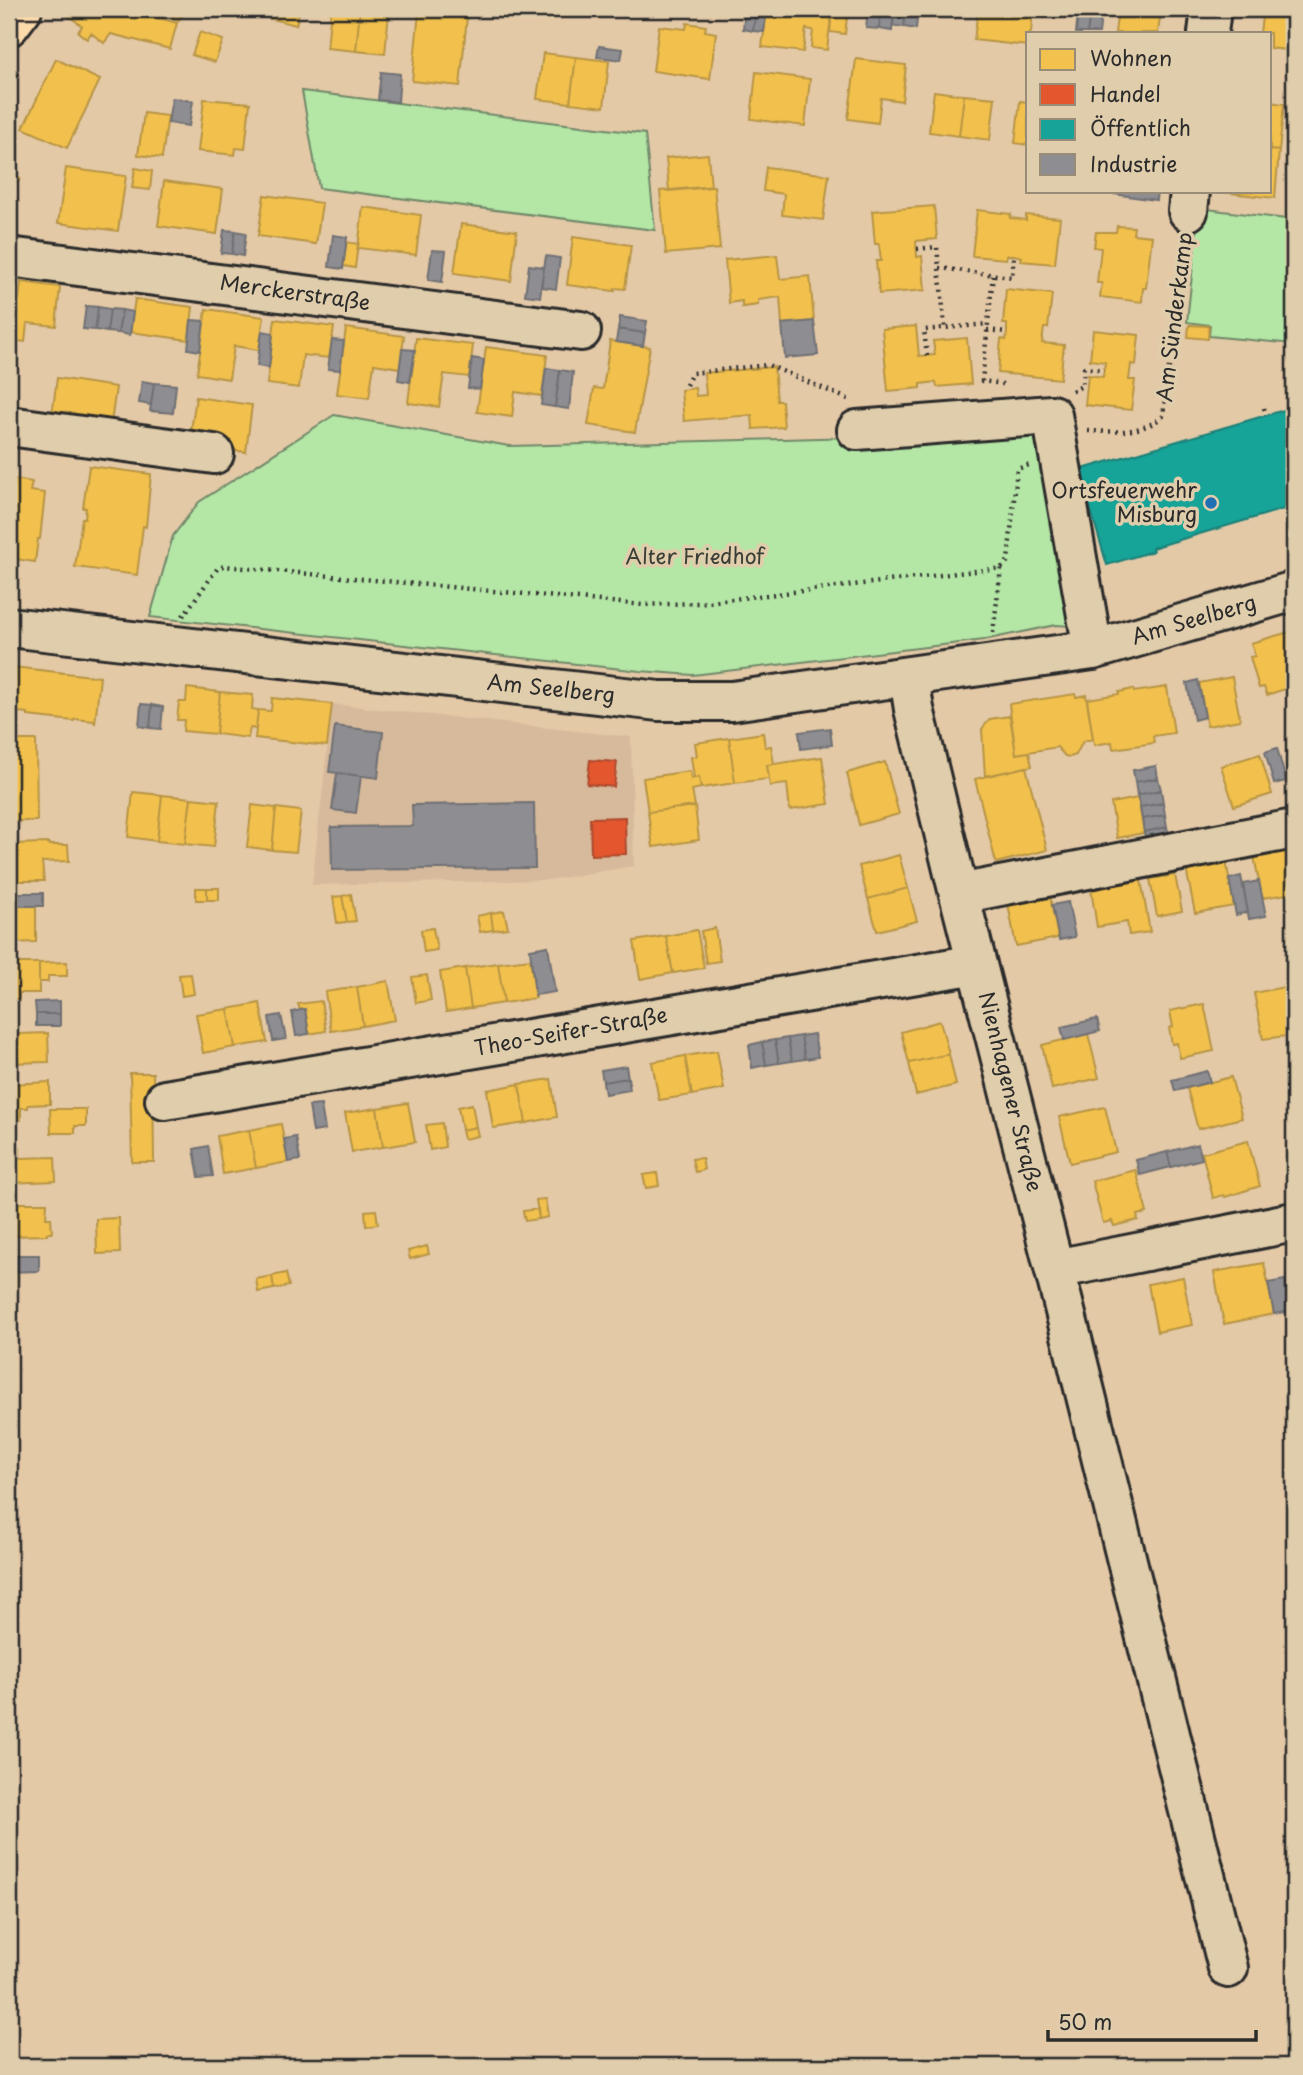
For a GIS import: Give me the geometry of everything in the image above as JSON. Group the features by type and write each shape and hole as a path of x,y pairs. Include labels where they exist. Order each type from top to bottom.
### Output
{"main road":[{"path":"9,26 22,9"}],"street":[{"path":"1208,32 1211,9"},
{"name":"Merckerstraße","path":"9,257 581,331"},
{"path":"856,416 1052,415 1093,650"},
{"path":"9,426 214,454"},
{"name":"Am Seelberg","path":"9,627 659,701 732,701 1093,650 1294,591"},
{"name":"Nienhagener Straße","path":"909,677 914,709 959,894 1228,1968"},
{"path":"959,894 1294,829"},
{"name":"Theo-Seifer-Straße","path":"165,1100 977,964"},
{"path":"1055,1269 1294,1222"}],"path":[{"name":"Am Sünderkamp","path":"1057,443 1153,425 1163,416 1189,201"},
{"path":"917,249 937,247 945,328"},
{"path":"939,268 1012,277 1014,256"},
{"path":"993,275 982,380 1005,384"},
{"path":"927,356 925,330 987,327 1007,332"},
{"path":"686,385 692,373 768,365 856,416"},
{"path":"1068,392 1082,386 1084,368 1104,370"},
{"path":"1287,401 1289,408"},
{"path":"1264,408 1266,415"},
{"path":"992,644 1001,568 1008,561 1017,469 1057,443"},
{"path":"169,645 177,625 204,585 217,569 224,566 643,604 698,603 1001,568"}],"shaded area":[{"path":"332,704 631,737 634,866 549,880 312,885"}],"green space":[{"path":"302,91 645,134 655,230 319,188"},
{"path":"1199,208 1294,220 1294,344 1209,336 1210,325 1187,322"},
{"name":"Alter Friedhof","path":"334,415 509,446 857,437 1044,421 1071,626 1056,625 984,640 693,675 150,617 173,536 199,502"}],"building: Wohnen":[{"path":"69,9 127,9 177,23 170,49 111,34 104,43 91,33 87,39 78,32 82,26 65,13"},
{"path":"187,9 178,21 165,11"},
{"path":"262,9 300,9 296,25 260,16"},
{"path":"331,9 360,9 356,51 327,48"},
{"path":"360,9 389,12 385,54 356,51"},
{"path":"767,9 832,9 827,50 811,48 813,30 806,29 803,52 762,47"},
{"path":"832,9 848,9 845,34 830,32"},
{"path":"978,9 1033,9 1031,32 1026,32 1026,46 974,40"},
{"path":"1118,9 1161,9 1158,32 1115,32"},
{"path":"1263,9 1294,9 1294,51 1272,48 1272,32 1260,32"},
{"path":"419,12 467,17 460,86 412,81"},
{"path":"687,23 706,26 705,31 716,33 710,79 653,71 659,26 686,29"},
{"path":"200,32 223,40 215,62 192,55"},
{"path":"543,53 576,57 570,103 537,99"},
{"path":"576,57 609,61 604,107 570,103"},
{"path":"56,59 100,80 67,148 23,128"},
{"path":"856,59 906,65 902,101 881,98 878,123 848,119"},
{"path":"756,72 810,79 805,126 751,119"},
{"path":"934,91 964,95 959,136 929,132"},
{"path":"964,95 995,98 990,140 959,136"},
{"path":"204,99 250,103 245,149 236,148 235,155 198,151"},
{"path":"1020,101 1026,102 1026,145 1015,143"},
{"path":"1272,102 1284,104 1279,151 1272,150"},
{"path":"144,113 168,116 162,158 138,155"},
{"path":"1272,150 1279,151 1275,198 1220,192 1272,192"},
{"path":"708,154 711,187 669,191 666,158"},
{"path":"766,167 829,175 823,220 782,215 784,194 763,191"},
{"path":"66,168 126,176 118,231 58,223"},
{"path":"135,168 152,171 150,190 132,188"},
{"path":"9,170 20,179 9,195"},
{"path":"164,181 223,189 217,234 158,226"},
{"path":"714,186 720,249 666,254 660,191"},
{"path":"264,195 322,203 316,244 258,236"},
{"path":"934,206 937,239 916,241 917,257 922,256 925,290 879,294 876,261 881,261 879,244 875,244 872,211"},
{"path":"363,207 421,215 416,255 358,248"},
{"path":"977,210 1011,214 1010,218 1026,220 1026,215 1060,218 1055,264 1021,261 1022,257 1014,255 1007,255 1006,259 972,256"},
{"path":"461,224 517,231 511,281 454,273"},
{"path":"1117,226 1134,227 1133,234 1152,236 1142,302 1100,297 1102,283 1097,283 1101,248 1094,247 1096,232 1116,232"},
{"path":"573,237 631,245 625,289 615,288 615,291 567,285"},
{"path":"346,242 358,244 355,268 343,266"},
{"path":"777,255 780,279 810,276 814,321 782,324 780,297 758,300 758,305 742,307 742,301 729,303 725,260"},
{"path":"21,282 60,287 56,326 27,323 25,342 9,340 9,298 19,299"},
{"path":"1006,289 1052,294 1048,328 1044,328 1042,343 1064,345 1060,379 998,373 1001,339 1006,340 1007,332 1007,324 1003,324"},
{"path":"135,299 193,307 189,340 130,332"},
{"path":"206,309 264,317 259,350 234,346 229,379 197,374"},
{"path":"275,319 334,327 329,358 303,355 299,388 267,384"},
{"path":"1189,325 1209,326 1208,339 1188,337"},
{"path":"916,326 919,356 935,355 933,341 967,338 971,384 937,387 936,382 921,384 921,388 888,391 882,329"},
{"path":"346,328 404,336 400,368 374,364 369,398 337,394"},
{"path":"1093,330 1139,335 1136,365 1131,364 1129,380 1135,380 1131,410 1085,405 1088,375 1103,377 1105,362 1090,360"},
{"path":"416,338 473,345 469,377 444,374 439,407 408,403"},
{"path":"610,341 650,347 635,432 588,425 594,388 603,389"},
{"path":"486,347 547,355 542,396 515,392 512,417 477,412"},
{"path":"774,367 777,401 782,401 784,427 753,429 752,415 684,421 681,390 695,388 696,396 706,395 704,373"},
{"path":"57,378 116,387 110,431 51,423"},
{"path":"196,397 252,405 246,452 189,444"},
{"path":"89,466 151,474 146,527 143,526 137,575 75,567 82,518 85,518 86,508 83,508"},
{"path":"15,479 32,482 30,491 45,493 35,562 9,558 9,487 14,488"},
{"path":"1289,632 1294,649 1294,686 1267,695 1264,687 1259,688 1250,657 1255,656 1251,643"},
{"path":"13,667 100,677 95,724 94,721 28,716 28,713 9,711"},
{"path":"1232,677 1240,720 1207,726 1199,683"},
{"path":"1167,687 1174,733 1153,736 1154,743 1113,749 1112,742 1094,745 1087,699 1133,689 1134,692"},
{"path":"187,688 220,692 216,734 183,731 184,720 177,720 179,702 186,702"},
{"path":"220,692 253,695 252,709 258,710 256,729 250,728 248,738 216,734"},
{"path":"1075,694 1076,697 1086,695 1093,739 1083,741 1076,755 1070,757 1065,756 1057,747 1016,754 1009,704"},
{"path":"272,698 332,704 327,746 255,738 258,710 271,711"},
{"path":"1010,716 1016,754 1029,752 1032,766 985,776 982,729 990,719"},
{"path":"763,733 765,747 771,746 774,764 767,765 769,779 735,783 729,738"},
{"path":"729,738 735,783 701,788 699,777 694,778 691,757 697,756 695,743"},
{"path":"9,740 36,740 37,821 9,821"},
{"path":"1260,754 1272,794 1234,806 1221,766"},
{"path":"822,757 829,804 790,810 787,784 770,786 767,765"},
{"path":"885,762 899,814 859,825 847,773"},
{"path":"1026,767 1047,850 996,863 975,779"},
{"path":"690,771 691,779 699,777 701,788 692,790 695,806 648,812 643,778"},
{"path":"133,792 162,795 157,841 128,837"},
{"path":"162,795 191,798 185,844 157,841"},
{"path":"191,798 219,801 214,847 185,844"},
{"path":"1138,798 1144,833 1117,838 1111,803"},
{"path":"252,805 276,808 272,850 247,847"},
{"path":"695,806 699,840 653,847 648,812"},
{"path":"276,808 301,811 296,852 272,850"},
{"path":"9,844 68,845 69,861 42,862 44,881 13,881"},
{"path":"1293,849 1294,893 1262,898 1254,856"},
{"path":"899,855 908,888 868,899 859,866"},
{"path":"1226,861 1234,906 1195,913 1186,868"},
{"path":"1175,875 1182,911 1157,916 1150,879"},
{"path":"1141,880 1150,932 1129,935 1127,922 1097,927 1091,889"},
{"path":"196,888 207,888 207,900 196,900"},
{"path":"207,888 219,888 219,900 207,900"},
{"path":"908,888 917,921 877,931 868,899"},
{"path":"351,894 356,921 347,922 342,896"},
{"path":"342,896 347,922 337,923 333,897"},
{"path":"1050,896 1058,938 1016,946 1008,904"},
{"path":"9,906 36,906 36,942 9,943"},
{"path":"504,911 508,928 493,930 491,913"},
{"path":"491,913 493,930 480,932 477,916"},
{"path":"433,928 437,950 424,952 421,930"},
{"path":"715,928 720,961 706,963 701,931"},
{"path":"697,930 704,968 673,973 666,936"},
{"path":"666,936 673,973 640,979 634,941"},
{"path":"530,959 536,998 504,1003 498,963"},
{"path":"67,962 67,976 48,976 48,982 39,982 39,963"},
{"path":"9,963 39,963 39,993 19,993 19,999 9,999"},
{"path":"498,963 504,1003 471,1008 465,968"},
{"path":"465,968 471,1008 446,1012 440,972"},
{"path":"191,974 194,994 182,996 179,975"},
{"path":"427,975 431,1000 416,1003 412,977"},
{"path":"388,981 395,1020 363,1026 357,987"},
{"path":"1294,985 1294,1035 1263,1039 1254,993"},
{"path":"357,987 363,1026 331,1031 325,992"},
{"path":"321,1001 326,1031 309,1034 305,1009 300,1010 298,1004"},
{"path":"260,1003 267,1042 235,1047 228,1009"},
{"path":"1204,1004 1214,1051 1180,1058 1177,1043 1172,1044 1170,1011"},
{"path":"228,1009 235,1047 203,1053 196,1014"},
{"path":"940,1021 949,1054 909,1063 901,1032"},
{"path":"9,1030 12,1030 12,1039 19,1038 19,1034 48,1033 49,1062 9,1063"},
{"path":"1088,1034 1099,1078 1052,1089 1042,1045"},
{"path":"717,1051 724,1089 692,1095 685,1056"},
{"path":"949,1054 956,1085 916,1095 909,1063"},
{"path":"685,1056 692,1095 659,1100 652,1062"},
{"path":"130,1073 153,1073 154,1162 132,1162"},
{"path":"1231,1077 1242,1118 1198,1129 1187,1088"},
{"path":"551,1079 557,1117 526,1123 519,1084"},
{"path":"50,1082 50,1104 21,1108 21,1120 9,1123 9,1084"},
{"path":"519,1084 526,1123 493,1128 487,1090"},
{"path":"408,1103 415,1142 383,1147 377,1108"},
{"path":"472,1104 476,1127 462,1130 458,1107"},
{"path":"1105,1107 1116,1152 1070,1163 1059,1117"},
{"path":"377,1108 383,1147 352,1152 345,1113"},
{"path":"50,1109 86,1109 86,1126 75,1126 75,1133 51,1133"},
{"path":"442,1123 445,1147 430,1150 426,1125"},
{"path":"281,1124 288,1162 256,1168 249,1130"},
{"path":"476,1127 478,1136 464,1139 462,1130"},
{"path":"249,1130 256,1168 223,1174 217,1136"},
{"path":"1248,1141 1260,1186 1213,1198 1202,1153"},
{"path":"9,1147 20,1147 20,1158 55,1157 56,1181 9,1183"},
{"path":"702,1158 704,1170 695,1172 692,1159"},
{"path":"1136,1170 1147,1213 1137,1215 1138,1220 1114,1226 1112,1221 1103,1223 1092,1181"},
{"path":"657,1173 659,1186 646,1188 643,1175"},
{"path":"545,1199 548,1217 539,1219 536,1200"},
{"path":"10,1203 47,1203 46,1218 51,1218 52,1233 11,1236 12,1242 9,1242"},
{"path":"538,1209 539,1219 525,1221 523,1211"},
{"path":"376,1210 378,1224 366,1226 365,1211"},
{"path":"119,1218 120,1253 97,1254 96,1219"},
{"path":"427,1246 429,1254 410,1259 408,1251"},
{"path":"1264,1263 1274,1314 1224,1324 1214,1272"},
{"path":"16,1271 16,1304 9,1304 9,1272"},
{"path":"286,1273 289,1286 274,1289 272,1276"},
{"path":"272,1276 274,1289 258,1292 256,1279"},
{"path":"1183,1277 1192,1325 1157,1332 1148,1284"}],"building: Handel":[{"path":"590,760 617,762 614,787 587,784"},
{"path":"625,817 626,854 591,855 590,818"}],"building: Öffentlich":[{"path":"1294,407 1294,506 1152,548 1153,551 1107,565 1079,470"}],"building: Industrie":[{"path":"745,9 756,9 753,31 743,29"},
{"path":"756,9 767,9 764,32 753,31"},
{"path":"868,9 881,9 879,29 866,28"},
{"path":"881,9 894,9 892,31 879,29"},
{"path":"894,9 906,9 904,27 893,26"},
{"path":"906,9 918,9 916,29 904,27"},
{"path":"1078,13 1090,15 1087,32 1076,32"},
{"path":"1090,15 1101,16 1099,32 1087,32"},
{"path":"599,46 623,49 621,60 597,57"},
{"path":"381,72 400,74 398,102 378,100"},
{"path":"172,98 193,101 189,126 168,123"},
{"path":"1114,192 1157,192 1156,200 1113,194"},
{"path":"224,230 235,231 232,254 221,253"},
{"path":"235,231 246,233 243,256 232,254"},
{"path":"333,235 347,237 343,269 329,267"},
{"path":"432,250 446,251 442,282 428,280"},
{"path":"546,256 560,258 556,289 541,287"},
{"path":"529,265 544,267 540,297 525,295"},
{"path":"86,306 98,307 95,330 83,329"},
{"path":"98,307 110,309 107,332 95,330"},
{"path":"110,309 122,310 118,333 107,332"},
{"path":"122,310 133,312 130,335 118,333"},
{"path":"620,317 647,321 645,333 618,329"},
{"path":"191,320 204,321 200,351 188,349"},
{"path":"814,321 818,355 785,358 782,324"},
{"path":"618,329 645,333 643,346 616,342"},
{"path":"262,331 273,333 269,368 257,366"},
{"path":"332,340 344,341 340,370 328,369"},
{"path":"402,349 415,350 410,382 398,380"},
{"path":"472,358 484,360 480,389 468,388"},
{"path":"546,368 560,370 555,407 541,405"},
{"path":"560,370 573,372 569,409 555,407"},
{"path":"142,381 154,383 151,405 139,403"},
{"path":"154,383 176,385 173,413 150,411"},
{"path":"1198,680 1205,717 1194,720 1187,683"},
{"path":"141,704 152,705 150,728 139,726"},
{"path":"152,705 163,707 161,729 150,728"},
{"path":"335,726 383,732 378,778 329,772"},
{"path":"830,728 832,745 801,749 799,732"},
{"path":"1277,748 1286,781 1274,784 1265,752"},
{"path":"1156,766 1158,778 1135,782 1133,770"},
{"path":"337,773 361,776 356,813 332,810"},
{"path":"1158,778 1161,790 1137,795 1135,782"},
{"path":"1161,790 1163,803 1140,807 1137,795"},
{"path":"534,803 535,868 332,870 331,827 413,826 412,805"},
{"path":"1163,803 1165,815 1142,819 1140,807"},
{"path":"1165,815 1167,827 1144,832 1142,819"},
{"path":"1167,827 1170,840 1147,844 1144,832"},
{"path":"1241,876 1248,912 1236,915 1229,879"},
{"path":"1259,881 1266,916 1249,919 1243,884"},
{"path":"11,893 43,893 43,906 12,906"},
{"path":"1068,902 1075,937 1059,940 1052,905"},
{"path":"548,946 555,992 535,995 530,949"},
{"path":"60,1001 60,1014 36,1014 35,1002"},
{"path":"305,1009 309,1034 296,1036 292,1012"},
{"path":"36,1014 60,1014 60,1026 36,1026"},
{"path":"281,1015 286,1039 273,1041 269,1017"},
{"path":"1097,1019 1100,1031 1064,1040 1061,1027"},
{"path":"814,1034 818,1057 805,1059 801,1036"},
{"path":"801,1036 805,1059 792,1061 788,1038"},
{"path":"788,1038 792,1061 779,1063 775,1040"},
{"path":"775,1040 779,1063 766,1065 762,1042"},
{"path":"762,1042 766,1065 752,1068 749,1045"},
{"path":"626,1066 628,1078 603,1082 601,1070"},
{"path":"1207,1071 1210,1082 1175,1091 1172,1080"},
{"path":"628,1078 630,1090 605,1094 603,1082"},
{"path":"321,1105 325,1130 313,1132 309,1106"},
{"path":"296,1137 300,1160 288,1162 284,1139"},
{"path":"1198,1144 1202,1159 1171,1167 1167,1152"},
{"path":"208,1146 213,1176 199,1177 194,1149"},
{"path":"1167,1152 1171,1167 1140,1175 1136,1160"},
{"path":"10,1255 39,1255 39,1271 10,1272"},
{"path":"1285,1280 1291,1311 1274,1314 1268,1283"}],"place":[{"name":"Ortsfeuerwehr Misburg","path":"1211,503"}]}
